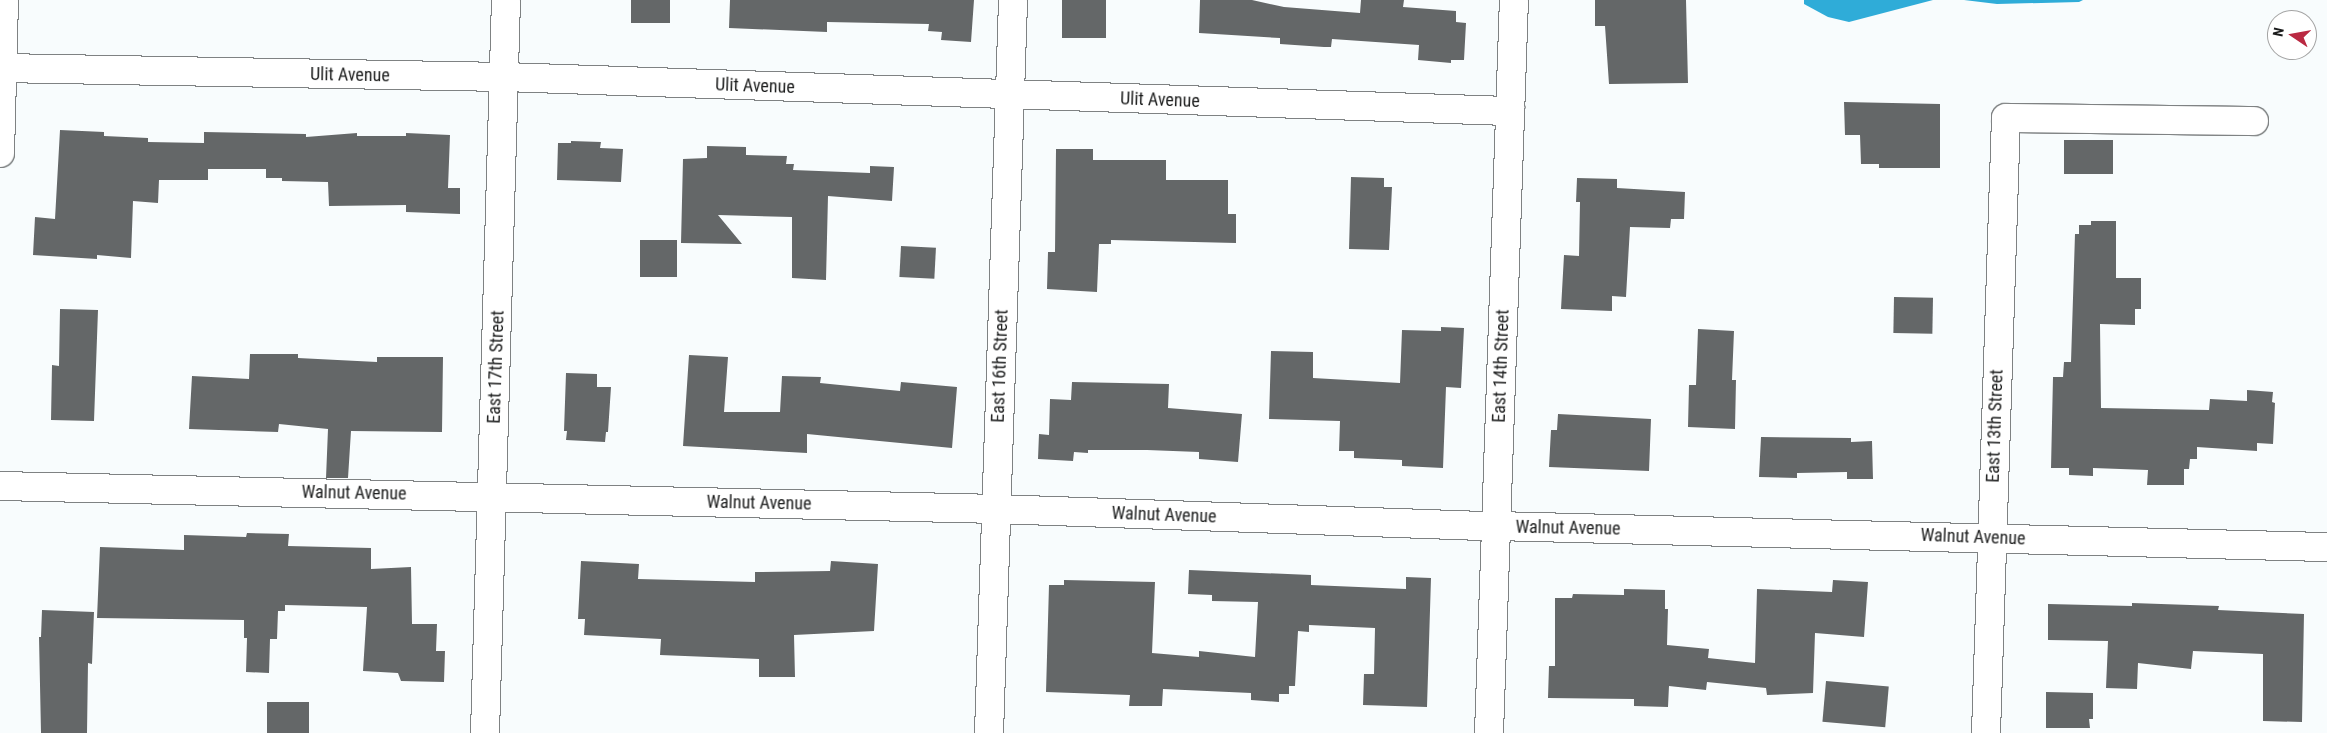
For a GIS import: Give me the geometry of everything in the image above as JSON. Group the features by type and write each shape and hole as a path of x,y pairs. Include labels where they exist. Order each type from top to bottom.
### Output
{"street":[{"path":"0,153 4,0"},
{"name":"East 17th Street","path":"485,733 506,0"},
{"name":"East 16th Street","path":"989,733 1013,0"},
{"name":"East 14th Street","path":"1489,733 1514,0"},
{"name":"Ulit Avenue","path":"1,68 504,77 1510,111"},
{"name":"East 13th Street","path":"1986,733 1990,538 2006,118 2254,121"},
{"name":"Walnut Avenue","path":"0,486 996,509 1495,526 2327,547"}],"water":[{"path":"1804,0 1933,0 1849,22 1828,17 1804,4"},
{"path":"1964,0 2083,0 2079,2 1997,4"}],"building":[{"path":"631,0 670,0 670,23 631,23"},
{"path":"730,0 974,0 971,42 941,40 942,32 928,31 929,24 827,22 827,32 729,28"},
{"path":"1062,0 1106,0 1106,38 1062,38"},
{"path":"1200,0 1252,0 1284,7 1360,13 1361,0 1404,0 1403,7 1456,11 1456,22 1466,23 1464,60 1451,60 1451,63 1418,60 1419,45 1332,39 1331,47 1324,47 1280,44 1280,38 1199,33"},
{"path":"1595,0 1686,0 1688,83 1609,84 1605,26 1595,26"},
{"path":"1844,102 1940,104 1940,168 1879,168 1879,164 1861,164 1860,135 1845,135"},
{"path":"60,130 104,132 104,136 148,138 148,142 204,143 204,132 306,134 306,137 357,133 357,136 406,136 406,133 450,135 448,188 460,188 460,214 406,212 406,205 329,206 328,182 282,181 282,178 266,178 266,169 208,169 208,180 159,180 158,203 133,201 131,258 97,255 97,259 33,255 35,217 55,219"},
{"path":"2064,140 2113,140 2113,174 2064,174"},
{"path":"571,141 601,142 600,148 623,149 621,182 557,180 558,143 571,143"},
{"path":"707,146 746,147 746,155 787,156 786,164 794,164 793,170 870,173 870,166 894,167 892,201 828,196 826,280 792,278 792,217 718,215 742,244 681,243 683,159 707,158"},
{"path":"1056,149 1093,149 1093,160 1166,160 1166,180 1228,180 1228,214 1236,214 1236,243 1111,240 1111,244 1099,244 1097,292 1047,289 1048,252 1055,252"},
{"path":"1351,177 1384,178 1384,187 1392,187 1389,250 1349,249"},
{"path":"1577,178 1617,179 1617,188 1685,192 1684,219 1671,219 1670,228 1630,227 1626,297 1612,296 1612,311 1561,309 1564,255 1579,256 1580,202 1576,202"},
{"path":"2091,221 2116,221 2116,278 2141,278 2141,309 2135,309 2135,325 2100,324 2101,408 2209,410 2210,399 2247,401 2247,390 2273,392 2272,402 2275,403 2273,444 2257,443 2257,451 2197,447 2197,459 2190,459 2189,469 2184,469 2184,485 2147,485 2148,470 2093,468 2093,476 2069,475 2069,468 2051,468 2053,377 2063,377 2064,362 2071,362 2075,234 2079,234 2079,225 2091,225"},
{"path":"640,240 677,240 677,277 640,277"},
{"path":"901,246 936,248 934,279 899,277"},
{"path":"1894,297 1933,298 1932,334 1893,333"},
{"path":"60,309 98,310 94,421 51,420 52,365 59,366"},
{"path":"1441,327 1464,328 1461,388 1446,387 1443,468 1402,466 1402,460 1354,458 1354,451 1339,451 1340,421 1269,419 1271,351 1313,352 1313,378 1400,383 1402,330 1441,331"},
{"path":"1698,329 1734,331 1732,380 1736,380 1735,429 1688,427 1689,385 1696,385"},
{"path":"250,354 298,354 298,358 377,362 377,357 443,357 442,432 351,431 348,478 326,478 328,429 279,424 278,432 189,429 192,376 249,379"},
{"path":"689,355 728,357 724,412 780,412 782,376 821,377 820,383 900,391 901,382 957,387 952,448 807,434 807,453 683,446"},
{"path":"566,373 597,374 597,387 611,387 608,432 606,432 605,442 566,440 567,431 564,431"},
{"path":"1072,382 1169,384 1168,408 1242,414 1238,462 1199,459 1199,452 1147,450 1088,450 1088,453 1074,452 1073,461 1038,459 1039,434 1049,435 1050,399 1071,400"},
{"path":"1558,414 1651,419 1649,471 1549,467 1551,430 1557,430"},
{"path":"1761,437 1851,438 1851,442 1872,441 1873,479 1847,479 1847,472 1797,473 1797,478 1759,477"},
{"path":"247,533 289,534 288,546 371,548 371,569 411,567 412,624 437,624 436,651 445,651 444,682 401,681 398,673 363,671 367,607 285,605 285,611 278,611 277,639 270,639 269,673 246,672 247,638 244,638 244,620 97,618 100,547 184,550 184,535 246,537"},
{"path":"581,561 639,564 638,579 755,582 755,572 830,571 831,561 878,564 874,631 794,635 795,677 759,677 759,659 660,655 661,639 584,635 585,619 578,619"},
{"path":"1189,570 1311,575 1311,585 1406,589 1406,577 1431,578 1427,707 1363,705 1364,674 1374,674 1375,628 1309,625 1309,632 1298,631 1295,686 1289,686 1289,694 1279,694 1279,702 1251,700 1251,693 1163,689 1162,706 1129,706 1130,695 1046,692 1049,585 1064,585 1064,580 1155,582 1152,653 1199,657 1199,651 1255,657 1258,602 1212,601 1212,595 1188,594"},
{"path":"1833,580 1868,582 1864,637 1815,633 1813,693 1767,695 1766,688 1707,682 1706,690 1669,686 1668,707 1634,706 1634,699 1548,698 1549,666 1555,666 1555,598 1572,598 1573,594 1624,595 1624,589 1665,590 1665,609 1668,609 1667,645 1709,649 1708,658 1755,663 1757,589 1832,592"},
{"path":"2132,603 2219,606 2218,610 2304,614 2302,722 2263,721 2263,654 2193,651 2191,669 2138,663 2137,689 2106,688 2108,641 2048,640 2048,604 2132,606"},
{"path":"42,610 94,612 92,664 88,663 87,733 41,733 39,637 41,637"},
{"path":"1826,681 1889,686 1885,727 1822,722"},
{"path":"2046,692 2093,693 2093,719 2089,719 2090,728 2046,728"},
{"path":"267,702 309,702 309,733 267,733"}]}
